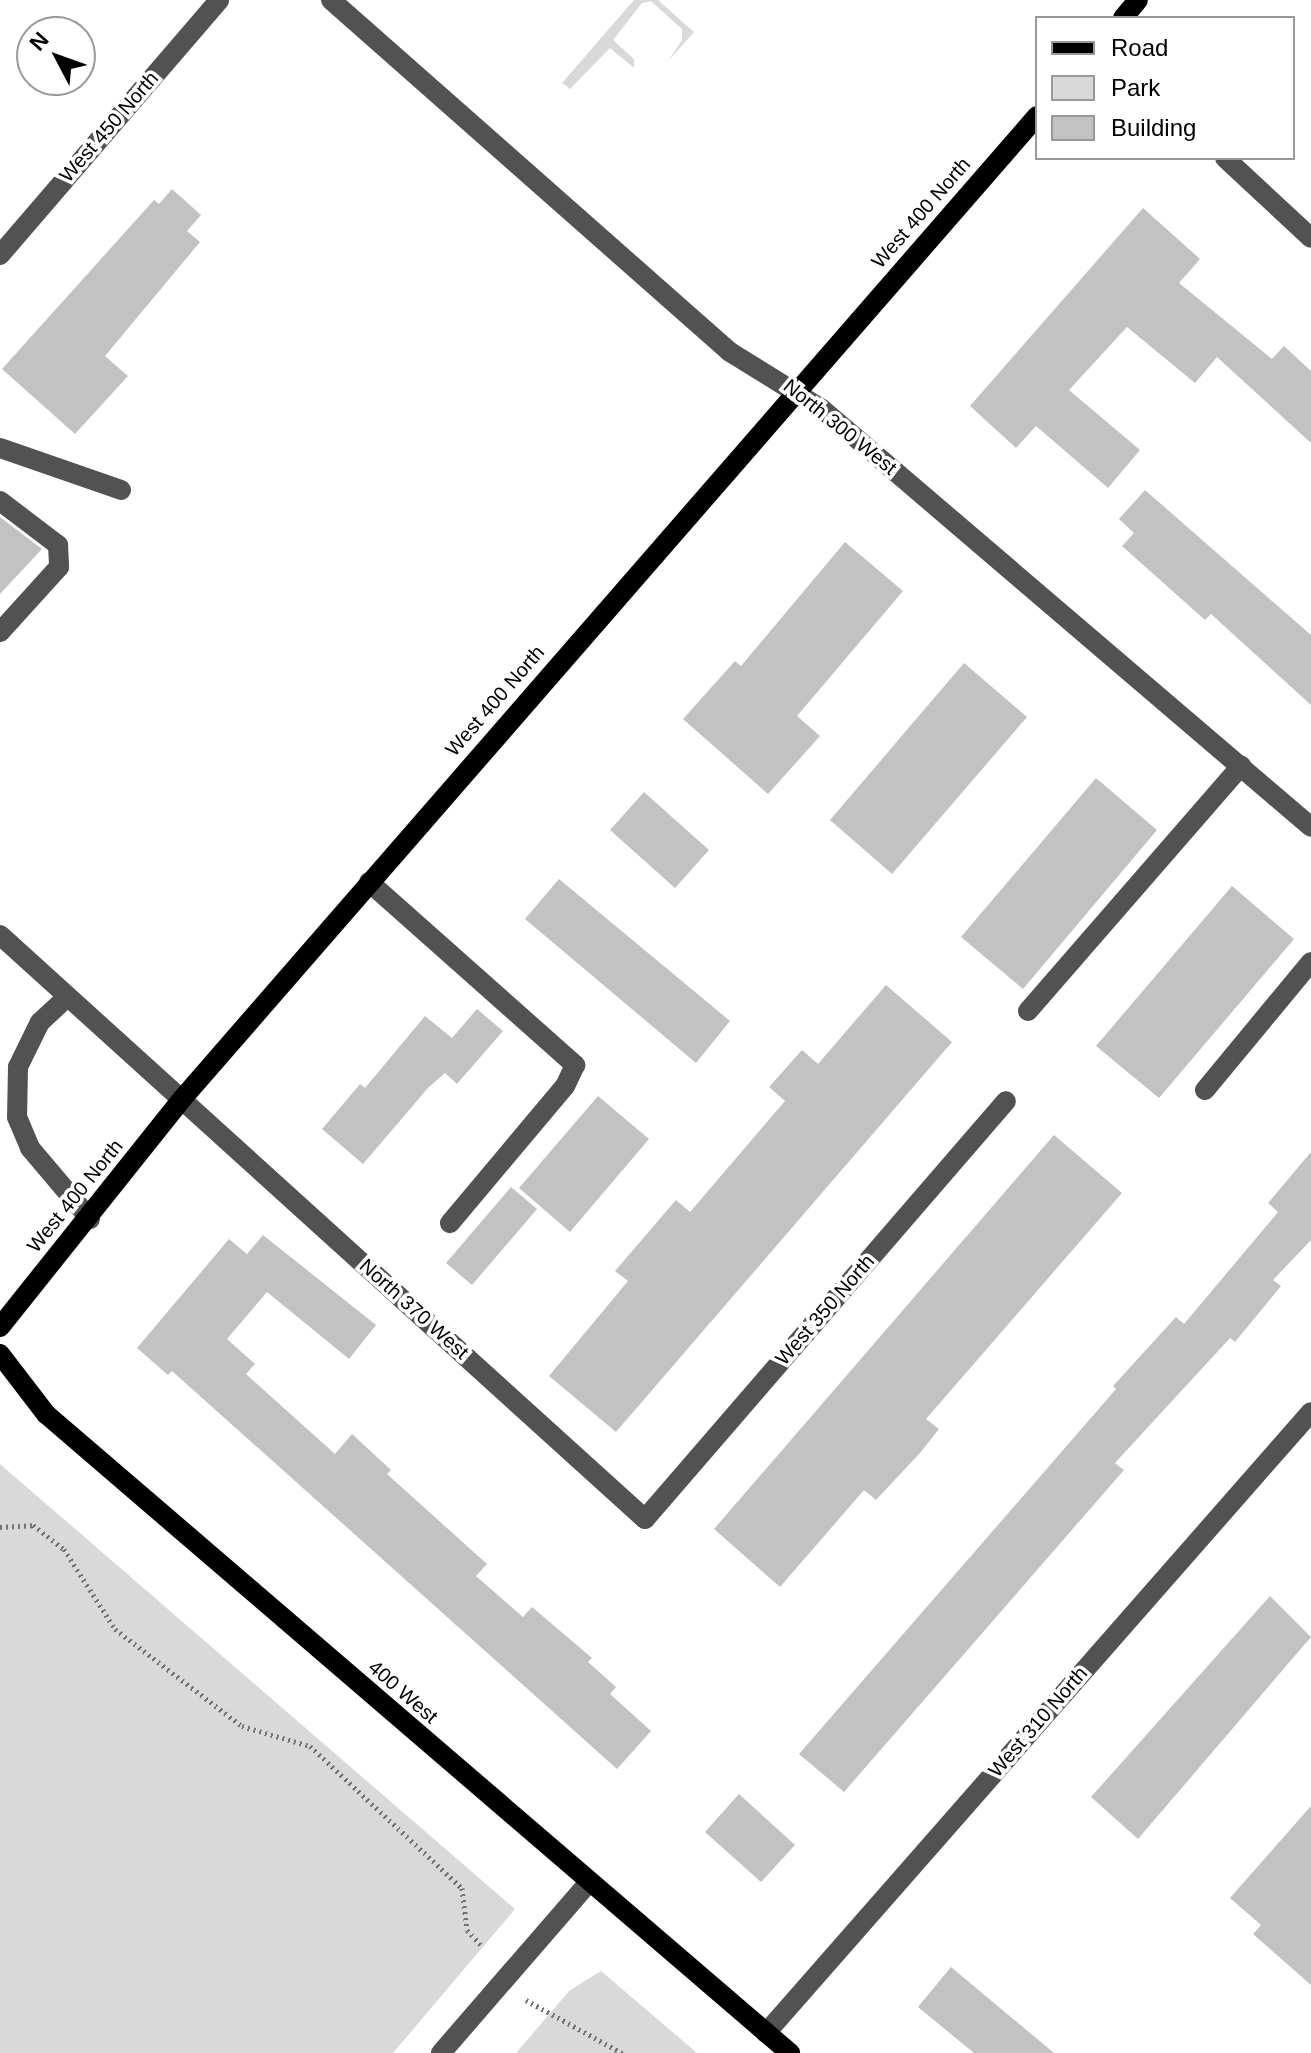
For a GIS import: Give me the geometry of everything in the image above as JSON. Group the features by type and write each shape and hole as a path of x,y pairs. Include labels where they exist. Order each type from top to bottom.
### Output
{"main road":[{"path":"1125,16 1138,0"},
{"name":"West 400 North","path":"0,1327 90,1219 182,1099 1035,118"},
{"name":"400 West","path":"0,1354 46,1414 588,1883 790,2053"}],"street":[{"name":"West 450 North","path":"0,255 219,0"},
{"name":"North 300 West","path":"331,0 730,352 798,390 1311,827"},
{"path":"1227,160 1311,238"},
{"path":"0,448 121,490"},
{"path":"0,501 58,545 59,567 0,632"},
{"path":"1028,1011 1241,766"},
{"path":"369,882 575,1065 565,1086 450,1223"},
{"name":"North 370 West","path":"0,935 66,998 182,1099 645,1519"},
{"path":"1205,1090 1311,962"},
{"path":"66,998 40,1022 18,1067 17,1117 30,1148 90,1219"},
{"name":"West 350 North","path":"645,1519 1006,1101"},
{"name":"West 310 North","path":"766,2033 1311,1412"},
{"path":"441,2053 588,1883"}],"path":[{"path":"0,1527 33,1525 64,1549 115,1629 242,1726 310,1746 462,1888 467,1930 482,1946"},
{"path":"526,2000 622,2053"}],"green space":[{"path":"634,0 658,0 694,32 669,60 682,40 682,29 651,1 642,3 613,40 634,59 634,68 610,48 570,89 562,83"},
{"path":"0,1464 515,1909 393,2053 0,2053"},
{"path":"601,1971 697,2053 516,2053 569,1991"}],"building":[{"path":"172,189 201,215 187,231 200,242 105,356 128,376 75,434 2,369 154,200 159,204"},
{"path":"1143,208 1200,259 1179,283 1272,359 1284,346 1311,371 1311,443 1217,357 1195,383 1127,327 1069,390 1140,450 1108,488 1036,426 1016,448 970,406"},
{"path":"1145,490 1311,635 1311,705 1211,614 1205,620 1122,546 1134,533 1119,519"},
{"path":"0,517 42,549 0,594"},
{"path":"845,542 903,591 797,716 820,736 768,794 683,719 735,661 741,666"},
{"path":"964,663 1027,717 892,874 830,820"},
{"path":"1096,778 1157,830 1023,989 961,937"},
{"path":"644,792 709,850 675,888 610,830"},
{"path":"559,879 730,1021 696,1063 525,919"},
{"path":"1232,886 1294,939 1159,1098 1096,1046"},
{"path":"886,985 952,1042 616,1432 549,1376 628,1281 615,1271 676,1200 690,1212 785,1101 769,1087 802,1050 818,1064"},
{"path":"477,1009 503,1031 457,1084 445,1073 428,1088 363,1164 322,1129 360,1084 365,1088 425,1016 452,1038"},
{"path":"598,1096 649,1139 570,1232 519,1188"},
{"path":"1054,1135 1122,1193 926,1419 939,1429 920,1453 876,1500 864,1490 780,1587 714,1529"},
{"path":"1311,1152 1311,1240 1273,1280 1281,1286 1235,1342 1230,1338 1115,1463 1124,1470 844,1792 799,1754 1116,1389 1113,1386 1176,1317 1184,1324 1278,1212 1268,1203"},
{"path":"511,1187 537,1209 472,1285 446,1263"},
{"path":"263,1235 376,1325 349,1359 267,1292 227,1339 255,1364 246,1374 335,1454 352,1434 391,1470 387,1474 487,1564 476,1576 523,1617 532,1607 592,1658 588,1662 616,1687 610,1694 651,1731 617,1769 172,1371 168,1375 137,1348 229,1239 247,1254"},
{"path":"1270,1596 1311,1637 1138,1839 1091,1797"},
{"path":"739,1794 795,1845 761,1882 705,1832"},
{"path":"1311,1806 1311,1985 1253,1934 1261,1925 1230,1898"},
{"path":"951,1967 1054,2053 974,2053 918,2007"}]}
